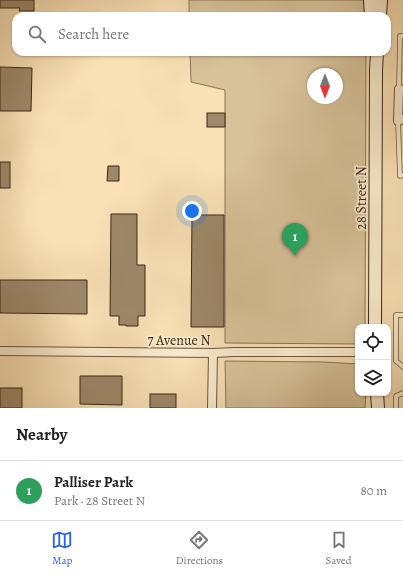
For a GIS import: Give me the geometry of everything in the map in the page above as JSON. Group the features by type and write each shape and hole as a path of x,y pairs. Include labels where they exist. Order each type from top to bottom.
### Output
{"main road":[{"path":"370,0 371,12"},
{"path":"380,12 381,0"},
{"name":"28 Street N","path":"375,324 376,56"},
{"path":"377,396 378,408"}],"street":[{"path":"401,89 401,120"},
{"name":"7 Avenue N","path":"0,351 213,353 355,352"},
{"path":"212,408 213,353"}],"lane":[{"path":"401,89 400,36 403,36"},
{"path":"401,120 400,176 403,175"},
{"path":"403,314 396,315 396,361 403,367"},
{"path":"396,408 396,396 403,393"}],"shaded area":[{"path":"189,0 367,0 366,12 189,12"},
{"path":"190,56 366,56 365,324 355,324 355,344 225,343 225,90 191,82"},
{"path":"225,361 355,364 355,396 366,396 365,408 226,408"}],"building":[{"path":"0,0 34,0 34,11 19,11 20,8 0,8"},
{"path":"0,67 32,68 31,111 0,111"},
{"path":"207,113 225,113 225,127 207,127"},
{"path":"0,162 10,162 10,188 0,188"},
{"path":"108,166 119,166 119,181 107,181"},
{"path":"111,214 137,214 137,265 145,265 145,316 138,316 138,326 119,325 119,316 110,316"},
{"path":"192,215 224,215 224,327 191,327"},
{"path":"0,280 87,280 87,314 0,313"},
{"path":"80,376 122,376 122,405 80,404"},
{"path":"0,388 22,388 22,408 0,408"},
{"path":"150,394 176,394 176,408 150,408"}],"place":[{"name":"Palliser Park","path":"295,256"}]}
